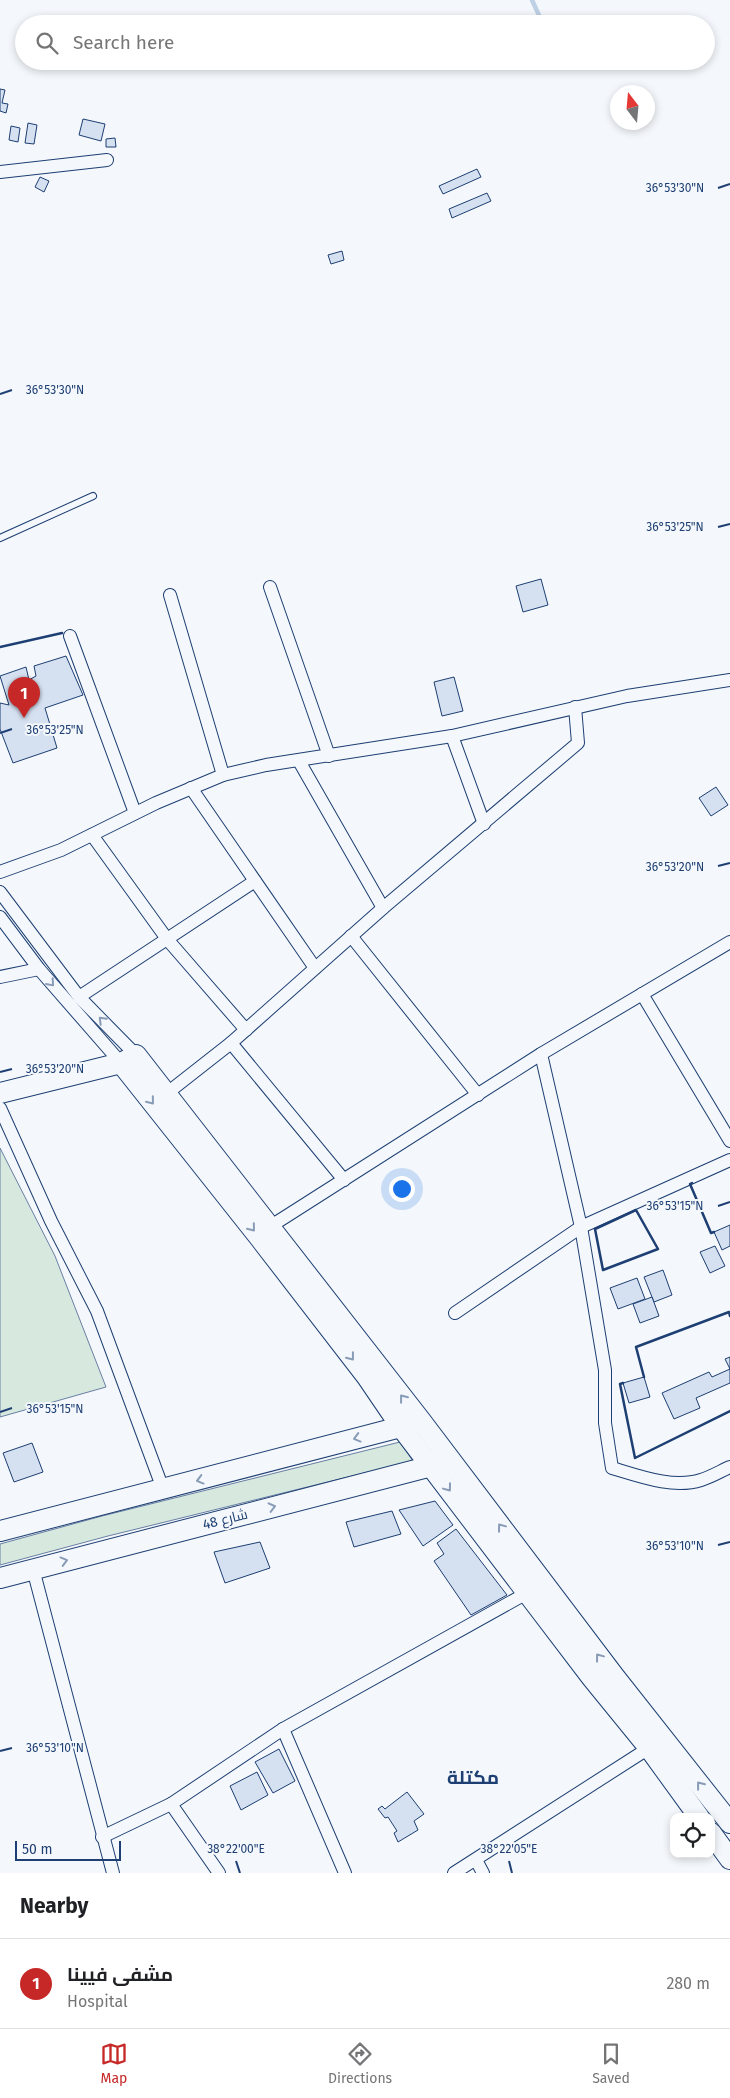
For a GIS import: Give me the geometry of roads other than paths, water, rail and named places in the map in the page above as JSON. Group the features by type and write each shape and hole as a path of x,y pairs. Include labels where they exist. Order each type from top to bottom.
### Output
{"main road":[{"path":"0,1093 128,1059"},
{"path":"128,1059 166,1094 271,1226 614,1676 730,1823"},
{"path":"128,1059 259,1237 367,1377 401,1427 592,1678 649,1748 696,1813"},
{"path":"0,1531 421,1421"},
{"name":"48 شارع","path":"0,1578 451,1461"},
{"path":"715,1838 730,1859"}],"street":[{"path":"0,172 107,160"},
{"path":"270,587 329,756"},
{"path":"170,595 223,775"},
{"path":"70,636 135,814"},
{"path":"0,872 39,859 223,775 266,765 452,736 575,707 730,680"},
{"path":"166,1094 231,1044 383,908 578,743 575,707"},
{"path":"452,736 484,824"},
{"path":"299,761 383,908"},
{"path":"191,788 315,968"},
{"path":"92,835 167,939 246,1030"},
{"path":"79,997 255,881"},
{"path":"0,892 128,1059"},
{"path":"0,917 39,969 128,1059"},
{"path":"351,936 478,1095"},
{"path":"271,1226 540,1054 730,942"},
{"path":"0,977 39,969"},
{"path":"642,994 730,1141"},
{"path":"231,1044 344,1180"},
{"path":"540,1054 581,1227 606,1370 605,1423 612,1468 648,1479 676,1482 700,1481 730,1467"},
{"path":"0,1108 50,1220 97,1311 163,1489"},
{"path":"455,1313 581,1227 730,1160"},
{"path":"33,1569 113,1873"},
{"path":"102,1837 171,1804 284,1729 527,1593"},
{"path":"284,1729 345,1873"},
{"path":"454,1873 649,1748"},
{"path":"171,1804 219,1873"},
{"path":"476,1860 483,1873"}],"lane":[{"path":"0,538 93,496"}],"waterway":[{"path":"532,0 539,15"}],"place":[{"name":"مشفى فيينا","path":"24,718"}],"district":[{"name":"مكتلة","path":"473,1777"}]}
